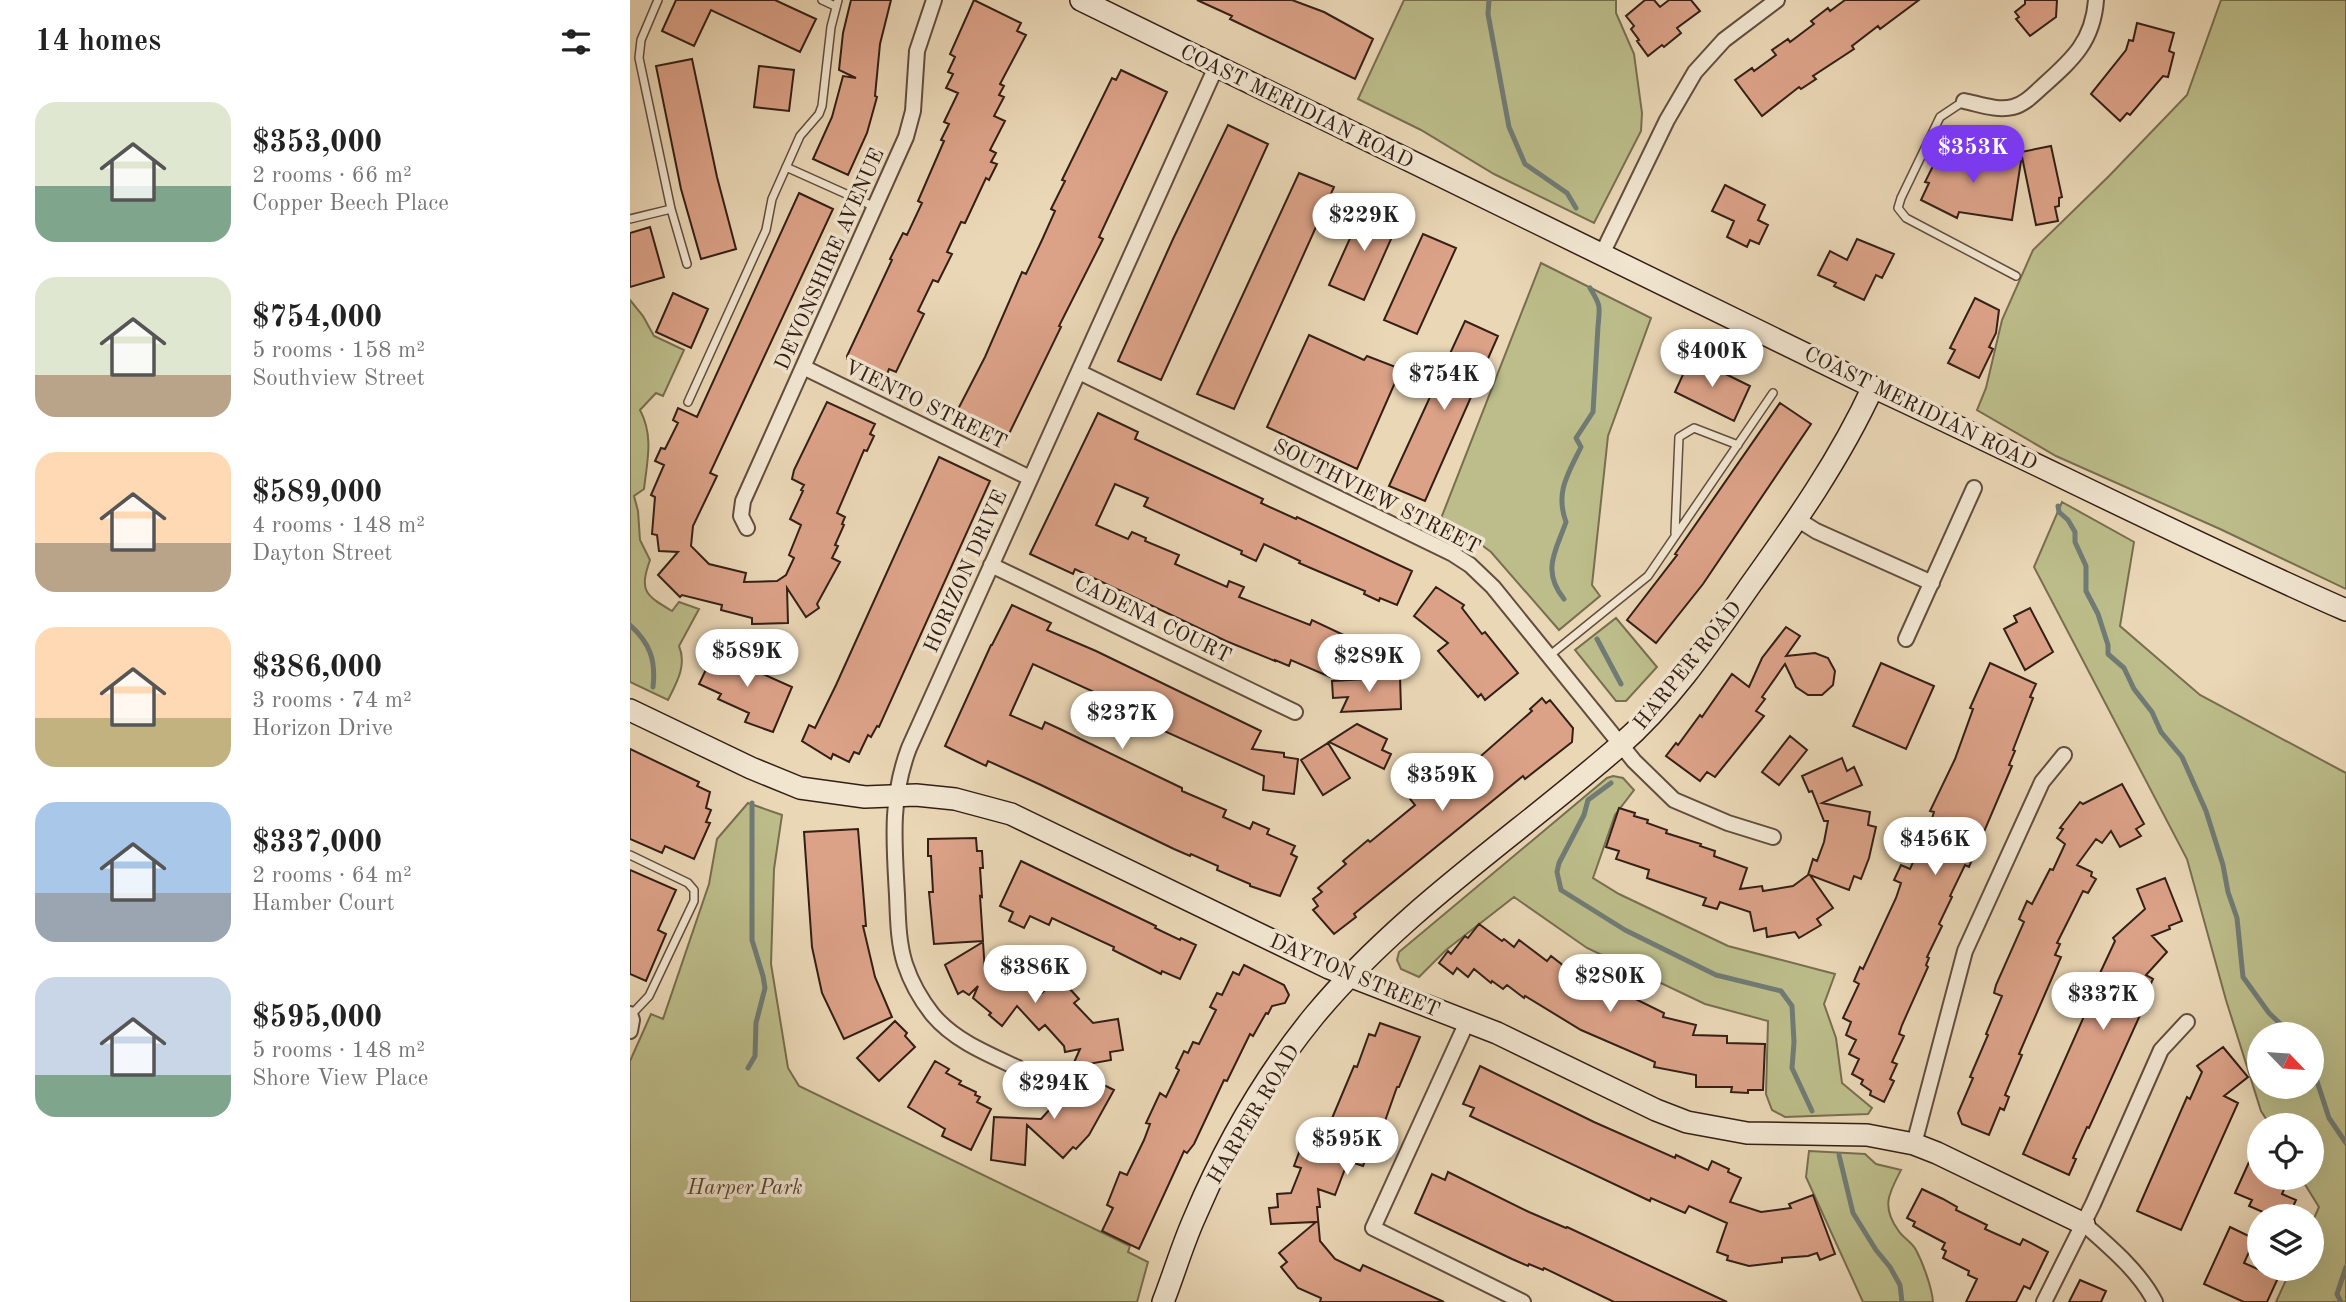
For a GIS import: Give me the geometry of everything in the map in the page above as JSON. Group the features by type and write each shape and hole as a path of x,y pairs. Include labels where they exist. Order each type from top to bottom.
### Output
{"street":[{"name":"DEVONSHIRE AVENUE","path":"747,528 741,516 743,500 901,150 914,101 917,51 934,0"},
{"name":"COAST MERIDIAN ROAD","path":"1081,0 1873,387 2203,545 2346,610"},
{"path":"1602,254 1667,120 1691,78 1724,40 1777,0"},
{"path":"1964,101 2006,108 2017,106 2029,99 2081,48 2090,29 2096,0"},
{"name":"HORIZON DRIVE","path":"1018,1068 972,1046 942,1025 920,997 909,974 902,953 899,926 893,824 896,797 909,748 1216,66"},
{"name":"VIENTO STREET","path":"803,368 1030,478"},
{"name":"SOUTHVIEW STREET","path":"1079,372 1462,559 1488,580 1620,745 1674,800 1728,823 1773,837"},
{"name":"HARPER ROAD","path":"1163,1302 1194,1219 1242,1124 1302,1032 1350,976 1410,918 1620,745 1664,699 1706,647 1797,519 1845,445 1873,387"},
{"path":"1906,639 1974,488"},
{"path":"1797,519 1932,583"},
{"name":"CADENA COURT","path":"991,565 1295,712"},
{"name":"DAYTON STREET","path":"630,710 751,768 800,788 865,797 916,795 955,799 1011,814 1329,968 1467,1022 1687,1122 1747,1133 1852,1133 1914,1144 2084,1224"},
{"path":"1914,1144 1965,951 2042,782 2064,755"},
{"path":"630,1014 630,1031"},
{"path":"2044,1302 2084,1224 2161,1050 2187,1021"},
{"path":"1467,1022 1373,1228 1523,1302"},
{"path":"2084,1224 2113,1251 2151,1293 2155,1302"}],"lane":[{"path":"658,0 641,40 639,58 671,209 687,264"},
{"path":"688,402 766,230 772,199 800,136 819,114 822,106 825,68 836,3 822,0"},
{"path":"1964,101 1940,117 1900,198 1898,208 1906,218 2016,276"},
{"path":"786,167 875,208"},
{"path":"630,219 671,209"},
{"path":"1549,656 1648,576 1773,393"},
{"path":"1675,536 1679,437 1694,428 1738,445"},
{"path":"630,855 688,883 695,894 649,996 630,1014"}],"green space":[{"path":"1404,0 1616,0 1616,13 1634,54 1642,113 1641,131 1594,223 1494,174 1421,130 1358,99"},
{"path":"2221,0 2346,0 2346,589 2056,456 1977,410 1986,388 2002,320 2033,250 2187,95"},
{"path":"1541,263 1651,318 1608,436 1592,585 1600,596 1559,630 1491,552 1440,521"},
{"path":"630,300 654,336 684,350 663,396 656,393 640,410 647,430 648,459 644,489 634,496 640,540 650,560 645,579 647,591 656,601 672,611 679,602 699,609 679,646 681,667 668,700 630,682"},
{"path":"2062,502 2134,542 2120,626 2200,695 2346,773 2346,1302 2276,1302 2286,1281 2324,1281 2324,1204 2317,1204 2308,1190 2324,1190 2324,1113 2262,1113 2257,1099 2324,1099 2324,1022 2247,1022 2247,1067 2187,859 2034,567"},
{"path":"1616,618 1657,667 1626,701 1616,701 1575,650"},
{"path":"1607,778 1623,778 1634,790 1615,815 1593,878 1619,894 1728,946 1835,974 1824,1004 1836,1038 1842,1083 1872,1108 1868,1114 1785,1117 1772,1110 1766,1094 1768,1021 1705,1004 1587,948 1514,897 1446,950 1419,977 1401,969 1397,960 1399,952"},
{"name":"Harper Park","path":"748,803 782,815 774,869 771,964 788,1068 799,1086 1130,1246 1128,1252 1148,1262 1137,1302 630,1302 630,1061 651,1014 663,1019 709,884 717,839"},
{"path":"1809,1151 1865,1154 1876,1164 1901,1170 1890,1193 1888,1207 1898,1230 1919,1255 1933,1302 1863,1302 1806,1177"}],"building":[{"path":"676,0 775,0 816,19 800,52 711,10 694,46 662,31"},
{"path":"851,0 891,0 880,44 877,97 867,133 848,175 813,159 832,117 843,76 856,78 839,70 843,33"},
{"path":"974,0 1021,23 1017,31 1026,35 1000,84 1004,86 999,95 1004,97 994,116 1005,121 990,150 996,153 991,162 997,164 989,180 986,178 965,223 961,222 947,252 952,254 938,282 933,280 918,311 924,314 896,372 889,369 886,377 847,359 847,356 892,260 890,259 903,233 907,235 922,203 918,201 944,141 941,140 949,124 944,122 958,93 946,88 953,74 948,72 955,57 950,54"},
{"path":"1197,0 1292,0 1324,12 1373,39 1355,79 1230,19 1232,16"},
{"path":"1645,0 1654,0 1660,7 1669,0 1691,0 1700,11 1677,28 1681,33 1648,56 1637,41 1639,40 1631,29 1634,26 1626,16"},
{"path":"1845,0 1919,0 1880,29 1878,26 1852,46 1854,49 1813,76 1816,79 1801,89 1799,87 1762,116 1735,80 1752,68 1754,71 1776,55 1772,50 1788,39 1790,42 1814,24 1811,21 1828,8 1830,11"},
{"path":"2025,0 2057,0 2056,17 2030,36 2016,19 2019,17 2015,12 2025,4"},
{"path":"2137,23 2174,33 2169,51 2174,53 2168,77 2163,76 2130,115 2127,113 2120,121 2091,94 2126,50 2129,40 2133,41"},
{"path":"692,59 717,177 736,249 701,259 681,189 656,66"},
{"path":"759,66 794,70 789,111 754,107"},
{"path":"1121,70 1167,92 1099,237 1103,239 1007,438 956,413 985,357 1022,272 1026,274 1042,240 1055,211 1051,209 1065,181 1062,180 1112,78 1116,80"},
{"path":"1228,125 1268,144 1161,380 1118,361"},
{"path":"1943,146 1979,163 1980,154 2021,161 2012,220 1959,212 1957,218 1921,200 1929,183 1925,182"},
{"path":"2051,146 2062,197 2059,198 2059,206 2055,207 2058,221 2036,225 2021,152"},
{"path":"1299,173 1334,187 1234,409 1197,394"},
{"path":"1725,185 1765,205 1758,220 1768,225 1759,244 1750,240 1747,247 1727,237 1734,221 1712,211"},
{"path":"799,193 833,209 710,473 717,476 693,526 691,546 709,564 746,573 744,582 777,581 786,575 794,558 789,555 801,525 790,519 804,485 792,479 794,470 827,402 875,424 870,434 874,436 867,451 864,450 837,513 845,517 832,558 840,562 817,604 819,608 806,617 787,588 788,623 752,624 752,618 721,610 722,605 682,595 680,597 658,575 678,552 659,551 657,535 652,534 655,497 651,495 664,465 655,461 661,448 665,449 678,423 673,420 678,408 697,417"},
{"path":"1365,205 1399,221 1364,300 1329,285"},
{"path":"650,227 664,277 630,287 630,233"},
{"path":"1423,234 1456,248 1417,334 1384,320"},
{"path":"1857,239 1894,254 1882,278 1876,275 1864,300 1818,275 1830,251 1847,260"},
{"path":"673,293 708,309 691,348 656,332"},
{"path":"1975,298 1999,310 1996,333 1989,347 1993,349 1979,378 1948,363 1955,350 1950,348"},
{"path":"1465,321 1498,336 1425,501 1389,486"},
{"path":"1309,335 1364,360 1367,356 1401,369 1357,469 1267,427"},
{"path":"1691,357 1750,386 1734,421 1675,392"},
{"path":"1780,403 1811,424 1703,584 1656,643 1627,620 1677,555 1675,554"},
{"path":"1098,413 1138,432 1135,439 1263,499 1261,503 1412,571 1397,605 1380,598 1379,601 1364,594 1365,591 1299,563 1300,561 1264,544 1256,561 1241,554 1242,551 1144,506 1148,498 1115,484 1096,525 1128,539 1132,532 1146,538 1145,541 1179,555 1175,564 1227,587 1229,581 1244,587 1239,597 1310,625 1312,620 1348,637 1330,677 1291,660 1289,666 1226,641 1075,569 1073,574 1030,554"},
{"path":"939,457 990,481 879,727 877,726 871,737 868,735 859,754 854,752 849,762 833,754 831,759 802,741 809,725 815,728 836,685"},
{"path":"1436,587 1464,605 1462,608 1482,634 1485,632 1518,673 1485,700 1481,694 1478,697 1438,651 1448,643 1414,616"},
{"path":"1012,605 1051,623 1047,630 1261,731 1252,749 1284,753 1284,757 1298,759 1294,794 1263,790 1264,776 1160,729 1158,734 1113,713 1116,702 1033,664 1010,715 1042,729 1045,722 1182,788 1182,791 1226,810 1223,817 1250,829 1253,822 1269,829 1267,834 1295,846 1291,854 1297,857 1280,896 1250,886 1217,870 1218,866 1174,849 988,761 986,766 945,746"},
{"path":"2030,608 2053,652 2025,670 2004,629 2017,622 2014,616"},
{"path":"1786,627 1800,636 1786,656 1815,653 1828,658 1835,671 1833,685 1822,695 1808,695 1796,687 1785,664 1762,697 1765,699 1756,711 1764,716 1715,777 1707,772 1700,781 1666,756 1676,743 1678,745 1700,715 1702,717 1732,674 1749,687 1762,658"},
{"path":"729,652 758,666 756,671 792,687 773,732 745,722 749,713 718,699 721,694 699,684 714,653 726,658"},
{"path":"1881,663 1934,686 1906,749 1853,726"},
{"path":"1990,663 2036,684 2030,697 2033,698 2013,750 2015,751 2009,765 2012,766 1969,867 1965,865 1939,924 1942,926 1927,957 1928,967 1899,1034 1904,1036 1892,1062 1897,1064 1890,1079 1894,1081 1884,1102 1870,1095 1871,1091 1861,1084 1863,1080 1852,1074 1859,1059 1849,1054 1856,1040 1846,1035 1851,1022 1843,1018 1859,984 1854,981 1860,967 1863,969 1896,898 1901,883 1894,880 1901,865 1910,869 1930,825 1934,812 1930,811 1955,759 1973,709 1970,708"},
{"path":"1400,677 1401,709 1341,712 1348,697 1333,698 1332,681"},
{"path":"1542,698 1546,703 1550,700 1573,728 1572,742 1525,779 1523,776 1354,914 1356,917 1334,934 1313,910 1318,906 1313,899 1322,892 1318,888 1346,864 1343,861 1415,805 1410,799 1422,789 1425,793 1458,764 1461,768 1470,760 1473,763 1532,711 1530,709"},
{"path":"1357,724 1387,739 1382,750 1391,754 1384,769 1329,742"},
{"path":"1790,736 1807,750 1779,785 1762,772"},
{"path":"1328,743 1350,778 1323,795 1301,760"},
{"path":"630,749 699,782 697,786 710,792 706,808 711,810 706,822 710,823 694,859 665,846 662,853 630,839"},
{"path":"1842,758 1847,771 1854,767 1862,785 1822,803 1870,812 1868,825 1876,827 1869,858 1861,879 1854,876 1849,890 1810,875 1833,908 1817,919 1821,925 1799,938 1795,932 1767,937 1766,928 1754,931 1750,912 1720,902 1717,909 1703,905 1706,898 1647,878 1649,870 1616,859 1619,851 1606,847 1619,808 1635,813 1634,816 1648,820 1647,823 1667,830 1666,833 1715,851 1714,856 1747,868 1740,889 1762,886 1763,891 1793,886 1808,875 1813,859 1817,861 1828,821 1824,821 1812,791 1809,792 1802,776"},
{"path":"2122,784 2144,824 2136,829 2141,836 2120,847 2111,831 2102,843 2096,839 2077,865 2092,872 2091,876 2096,879 2088,893 2083,891 2057,943 2060,944 2055,955 2061,957 2019,1054 2022,1055 2005,1095 2009,1097 2004,1110 2000,1108 1989,1135 1962,1124 1958,1113 2002,996 1994,993 1996,985 2024,922 2019,919 2027,901 2032,904 2065,844 2057,838 2063,829 2060,828 2080,802 2083,804"},
{"path":"858,829 866,926 863,926 875,977 892,1017 844,1039 822,993 812,947 804,832"},
{"path":"976,838 977,851 982,851 982,897 980,896 983,941 934,944 928,839"},
{"path":"1021,861 1180,940 1181,938 1196,945 1180,979 1162,971 1161,974 1113,950 1114,947 1052,918 1049,925 1030,916 1024,928 1009,921 1013,912 1000,906"},
{"path":"630,870 676,890 658,930 666,934 646,981 630,974"},
{"path":"2165,878 2182,921 2152,936 2167,952 2146,975 2153,979 2138,1012 2141,1013 2073,1158 2076,1159 2069,1175 2023,1154 2097,987 2094,986 2115,941 2113,938 2145,909 2137,889"},
{"path":"1479,924 1502,941 1504,939 1514,947 1519,940 1547,961 1551,956 1578,977 1581,972 1664,1013 1663,1017 1696,1025 1693,1035 1727,1036 1727,1043 1765,1044 1763,1090 1748,1090 1748,1093 1731,1092 1732,1087 1696,1087 1696,1075 1654,1067 1655,1062 1581,1030 1525,996 1524,998 1507,985 1503,989 1492,981 1491,983 1474,969 1468,977 1457,968 1453,974 1439,963 1448,951 1451,954 1465,936 1468,938"},
{"path":"983,942 985,973 993,954 1003,970 1012,959 1026,970 1021,977 1042,993 1059,977 1079,999 1074,1003 1093,1023 1118,1019 1123,1050 1110,1052 1111,1060 1072,1067 1080,1049 1065,1052 1064,1046 1045,1025 1039,1030 1017,1006 1002,1026 973,998 978,986 969,995 963,991 958,994 945,965"},
{"path":"1244,965 1284,985 1289,995 1285,1003 1272,1006 1253,1036 1250,1034 1227,1081 1224,1080 1194,1144 1187,1153 1184,1151 1139,1249 1102,1231 1113,1208 1107,1205 1120,1172 1127,1175 1144,1140 1150,1124 1146,1123 1160,1093 1166,1097 1179,1070 1176,1068 1184,1051 1188,1053 1193,1042 1199,1044 1216,1010 1210,1007 1217,993 1222,995 1233,972 1239,975"},
{"path":"895,1021 907,1033 905,1036 915,1047 879,1081 857,1058"},
{"path":"1380,1023 1420,1037 1363,1166 1348,1161 1335,1195 1318,1189 1320,1241 1335,1259 1360,1271 1363,1265 1444,1302 1320,1302 1321,1298 1298,1288 1281,1267 1287,1262 1279,1253 1316,1222 1271,1224 1269,1208 1278,1207 1277,1194 1291,1193 1301,1168 1294,1166 1300,1150 1317,1154 1354,1066 1357,1067 1369,1034 1375,1036"},
{"path":"2223,1047 2247,1078 2224,1096 2238,1103 2181,1230 2137,1211 2187,1097 2190,1099 2202,1072 2197,1066"},
{"path":"935,1061 949,1069 946,1073 961,1081 959,1084 976,1092 975,1095 980,1097 977,1102 991,1109 971,1150 942,1136 945,1129 908,1107"},
{"path":"1480,1066 1675,1158 1676,1155 1708,1170 1712,1161 1729,1169 1728,1172 1741,1178 1730,1202 1761,1212 1791,1208 1789,1204 1813,1195 1835,1254 1820,1260 1817,1253 1782,1258 1782,1262 1749,1266 1727,1260 1728,1256 1717,1252 1727,1223 1689,1206 1685,1213 1651,1198 1650,1201 1470,1116 1474,1108 1463,1104"},
{"path":"1071,1069 1114,1090 1089,1135 1063,1158 1027,1125 1025,1165 991,1160 994,1117 1041,1119 1052,1107"},
{"path":"2247,1166 2247,1190 2284,1190 2282,1194 2296,1200 2294,1204 2250,1204 2252,1200 2235,1193"},
{"path":"1448,1172 1727,1302 1614,1302 1544,1268 1543,1270 1529,1264 1528,1266 1415,1213 1432,1174 1445,1180"},
{"path":"1922,1189 1987,1225 1985,1229 2020,1245 2023,1239 2048,1252 2030,1289 2024,1286 2016,1302 1966,1302 1977,1279 1968,1275 1969,1271 1943,1258 1946,1251 1942,1249 1945,1243 1913,1226 1915,1222 1907,1218"},
{"path":"2230,1227 2247,1235 2247,1256 2244,1263 2247,1264 2247,1281 2277,1281 2267,1302 2244,1302 2204,1284"},
{"path":"2080,1280 2106,1291 2101,1302 2069,1302"}],"waterway":[{"path":"1489,0 1488,14 1509,127 1525,164 1567,193 1576,208"},
{"path":"1564,599 1557,589 1552,570 1555,551 1566,522 1562,501 1564,483 1581,447 1576,438 1593,412 1599,310 1590,288"},
{"path":"2058,506 2059,512 2075,532 2075,542 2086,566 2086,591 2098,614 2108,645 2108,654 2124,668 2134,689 2152,712 2161,732 2182,757 2206,811 2237,918 2243,977 2278,1022"},
{"path":"630,625 642,638 650,653 653,687"},
{"path":"1597,639 1621,684"},
{"path":"1611,783 1588,800 1584,815 1559,863 1557,872 1561,890 1625,930 1716,975 1781,991 1792,1006 1792,1068 1812,1111"},
{"path":"748,1068 755,1056 756,1023 765,988 752,940 752,803"},
{"path":"2323,1099 2329,1118 2346,1143"},
{"path":"1839,1155 1853,1213 1900,1285 1902,1302"},
{"path":"2341,1302 2337,1294 2346,1267"}]}
